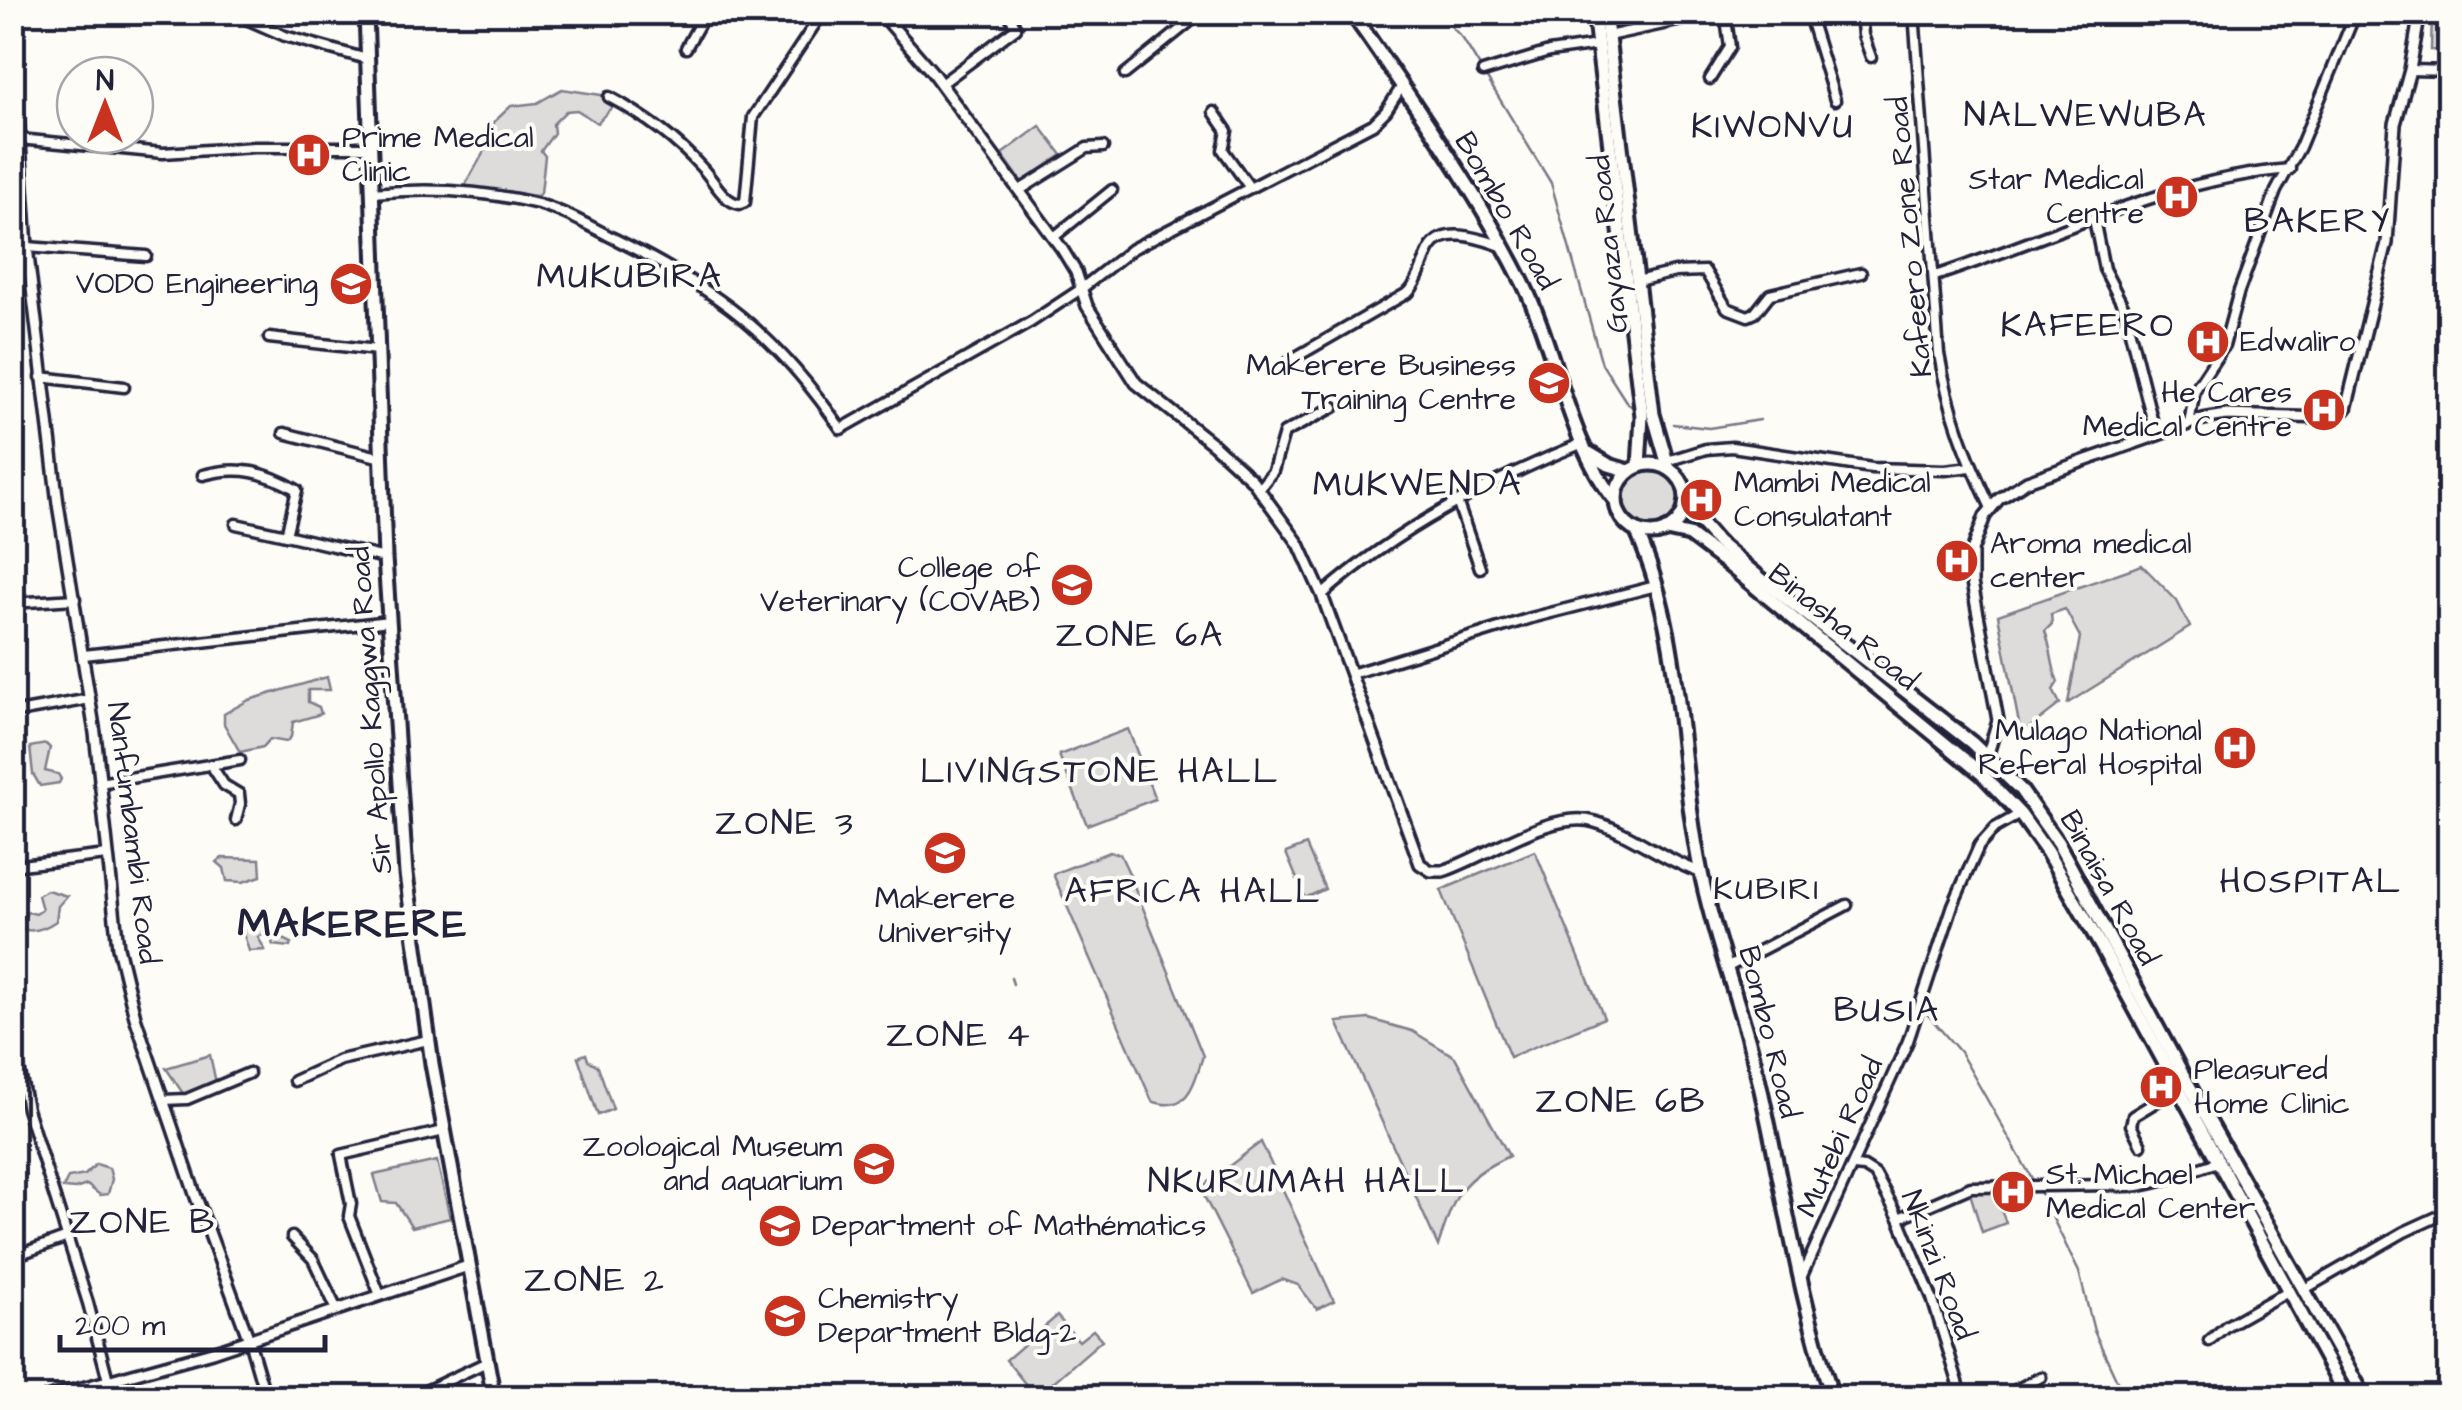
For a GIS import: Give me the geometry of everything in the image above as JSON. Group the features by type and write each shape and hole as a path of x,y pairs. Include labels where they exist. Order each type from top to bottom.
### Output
{"main road":[{"name":"Sir Apollo Kaggwa Road","path":"366,12 385,558 406,874 428,1040 494,1398"},
{"name":"Bombo Road","path":"1351,12 1402,86 1525,286 1584,446 1598,477 1615,500"},
{"name":"Gayaza Road","path":"1594,12 1603,40 1628,179 1653,414 1668,465"},
{"name":"Gayaza Road","path":"1605,12 1603,40 1642,416 1634,468"},
{"path":"1584,446 1609,465 1668,465 1684,488 1685,505 1679,519 1661,532 1648,558"},
{"path":"1634,468 1622,479 1615,500 1619,515 1636,530 1661,532"},
{"name":"Binaisa Road","path":"1685,505 1708,533 1749,569 1987,756 2031,802 2058,843 2365,1398"},
{"name":"Bombo Road","path":"1636,530 1656,586 1675,667 1700,872 1755,1065 1799,1282 1833,1398"},
{"name":"Binasha Road","path":"1661,532 1683,533 1706,547 1982,774"},
{"name":"Binaisa Road","path":"1982,774 2020,814 2047,852 2347,1398"}],"street":[{"name":"Nanfumbambi Road","path":"17,12 16,154 26,247 65,553 90,699 118,947 136,1017 248,1340"},
{"path":"230,12 285,36 367,59"},
{"path":"594,12 619,20 626,12"},
{"path":"686,48 706,12"},
{"path":"609,97 672,140 730,202 740,204 745,202 752,117 822,12"},
{"path":"880,12 941,84 1054,238 1072,265 1087,306 1136,383 1226,454 1259,489 1299,544 1322,595 1420,864 1436,872 1459,866 1536,830 1575,818 1606,826 1700,872"},
{"path":"941,84 1016,28 1008,12"},
{"path":"1125,74 1202,12"},
{"path":"1482,72 1722,12 1730,47 1710,79"},
{"path":"1808,12 1835,100"},
{"path":"1861,12 1863,35 1871,57"},
{"name":"Kafeero Zone Road","path":"1914,12 1939,354 1948,406 1991,508"},
{"path":"2189,424 2194,390 2224,346 2238,291 2276,191 2290,169 2356,12"},
{"path":"1982,774 1998,720 1976,612 1972,563 1977,534 1991,508 2027,481 2189,424 2226,415 2335,418 2346,410 2387,243 2395,124 2420,12"},
{"path":"2410,70 2450,71"},
{"path":"370,193 468,193 532,202 582,222 690,278 729,304 773,344 841,429 1081,290 1132,248 1373,124 1402,86"},
{"path":"1214,112 1226,131 1223,150 1250,188"},
{"path":"19,140 163,153 254,147 369,147"},
{"path":"1020,190 1087,148 1103,147"},
{"path":"1934,276 2221,178 2290,169"},
{"path":"1054,238 1112,190"},
{"path":"2094,219 2104,269 2124,308 2156,435"},
{"path":"1289,361 1409,292 1418,281 1432,246 1440,239 1473,238 1502,246"},
{"path":"26,247 146,256"},
{"path":"1637,281 1666,273 1704,271 1727,308 1748,316 1770,294 1861,273"},
{"path":"269,338 378,350"},
{"path":"41,377 124,387"},
{"path":"1259,489 1273,471 1284,433 1334,407"},
{"path":"284,433 382,458"},
{"path":"1322,595 1380,548 1534,462 1584,446"},
{"path":"1668,465 1706,448 1732,447 1872,468 1971,467"},
{"path":"204,474 224,469 252,471 297,490 286,535"},
{"path":"1458,504 1480,568"},
{"path":"236,524 385,558"},
{"path":"1351,674 1530,618 1656,586"},
{"path":"12,604 75,599"},
{"path":"84,655 390,621"},
{"path":"12,713 90,699"},
{"path":"99,782 240,760"},
{"path":"211,764 224,785 238,794 236,820"},
{"name":"Mutebi Road","path":"1799,1282 1921,1010 1953,905 1979,846 1995,828 2020,814"},
{"path":"12,866 108,855"},
{"path":"1728,967 1847,905"},
{"path":"12,1030 16,1069 108,1380"},
{"path":"294,1081 340,1060 428,1040"},
{"path":"164,1100 187,1099 249,1074"},
{"path":"2141,1145 2131,1125 2133,1116 2176,1089"},
{"path":"380,1296 350,1216 352,1204 341,1154 444,1131"},
{"path":"1899,1218 1970,1187 2120,1188 2163,1180 2218,1162"},
{"name":"Nkinzi Road","path":"1853,1166 1875,1174 1899,1218 1932,1298 1962,1398"},
{"path":"2303,1290 2404,1232 2450,1211"},
{"path":"292,1237 313,1259 337,1310"},
{"path":"12,1257 66,1238"},
{"path":"46,1398 248,1340 468,1266"},
{"path":"2209,1341 2226,1326 2288,1291"},
{"path":"248,1340 266,1398"},
{"path":"419,1394 487,1362"},
{"path":"2016,1390 2041,1377"}],"shaded area":[{"path":"2432,13 2449,13 2449,51 2431,50"},
{"path":"562,89 601,95 614,105 597,123 577,110 566,111 553,124 554,133 541,151 545,156 541,193 537,196 465,186 491,139 494,122 511,106 537,103"},
{"path":"1040,126 1062,155 1022,182 1002,154"},
{"path":"1650,470 1670,478 1678,498 1670,518 1650,526 1630,518 1622,498 1630,478"},
{"path":"2142,565 2177,601 2190,627 2068,703 2080,637 2065,609 2051,614 2052,624 2045,631 2058,682 2053,690 2060,704 2021,734 1998,615"},
{"path":"327,677 330,690 308,690 308,702 319,707 321,714 293,722 291,737 286,742 270,739 263,747 240,752 224,724 224,714 249,700"},
{"path":"1128,729 1155,799 1087,825 1059,755"},
{"path":"46,744 50,748 45,771 58,774 61,779 59,783 40,786 33,774 30,747"},
{"path":"2013,782 2058,851 2360,1397 2353,1397 2335,1367 2050,846 2004,790"},
{"path":"1306,845 1325,889 1305,898 1286,853"},
{"path":"1535,851 1604,1018 1510,1057 1441,890"},
{"path":"1109,852 1120,854 1128,871 1203,1056 1188,1094 1174,1104 1152,1101 1053,874"},
{"path":"222,858 260,859 261,876 243,882 227,881 224,868 217,862"},
{"path":"47,890 67,896 58,906 56,921 40,929 22,929 13,934 13,919 19,922 28,912 36,914 42,910 38,895"},
{"path":"239,919 252,928 264,920 281,938 292,943 290,947 273,945 271,938 262,935 258,937 265,950 249,951"},
{"path":"1369,1019 1412,1031 1455,1057 1509,1156 1479,1173 1461,1190 1438,1246 1337,1022"},
{"path":"586,1054 598,1066 613,1109 598,1115 578,1057"},
{"path":"210,1055 216,1083 186,1098 166,1068"},
{"path":"1261,1142 1334,1301 1317,1309 1298,1285 1282,1279 1253,1293 1200,1188"},
{"path":"437,1161 450,1218 412,1227 396,1203 382,1202 374,1175"},
{"path":"96,1164 109,1168 112,1179 108,1194 100,1195 87,1185 63,1188 68,1178 85,1175"},
{"path":"1970,1193 1995,1193 2006,1223 1982,1232"},
{"path":"1057,1316 1079,1341 1093,1330 1102,1340 1036,1397 1006,1360"}],"waterway":[{"path":"1447,12 1450,25 1463,39 1551,183 1602,364 1627,403 1638,411"},
{"path":"1673,424 1709,428 1760,420"},
{"path":"1011,978 1013,984"},
{"path":"1922,1008 1960,1052 2042,1196 2079,1272 2094,1331 2120,1387"}],"place":[{"name":"Prime Medical Clinic","path":"309,155"},
{"name":"Star Medical Centre","path":"2177,197"},
{"name":"VODO Engineering","path":"351,284"},
{"name":"Edwaliro","path":"2208,342"},
{"name":"Makerere Business Training Centre","path":"1549,383"},
{"name":"He Cares Medical Centre","path":"2324,410"},
{"name":"Mambi Medical Consulatant","path":"1701,500"},
{"name":"Aroma medical center","path":"1957,561"},
{"name":"College of Veterinary (COVAB)","path":"1072,585"},
{"name":"Mulago National Referal Hospital","path":"2235,748"},
{"name":"Makerere University","path":"945,853"},
{"name":"Pleasured Home Clinic","path":"2161,1087"},
{"name":"Zoological Museum and aquarium","path":"874,1164"},
{"name":"St. Michael Medical Center","path":"2013,1192"},
{"name":"Department of Mathématics","path":"780,1226"},
{"name":"Chemistry Department Bldg-2","path":"785,1316"}],"district":[{"name":"NALWEWUBA","path":"2086,115"},
{"name":"KIWONVU","path":"1773,126"},
{"name":"BAKERY","path":"2318,221"},
{"name":"MUKUBIRA","path":"630,276"},
{"name":"KAFEERO","path":"2088,325"},
{"name":"MUKWENDA","path":"1418,484"},
{"name":"ZONE 6A","path":"1140,635"},
{"name":"LIVINGSTONE HALL","path":"1100,771"},
{"name":"ZONE 3","path":"785,823"},
{"name":"HOSPITAL","path":"2311,881"},
{"name":"KUBIRI","path":"1767,889"},
{"name":"AFRICA HALL","path":"1193,891"},
{"name":"MAKERERE","path":"353,924"},
{"name":"BUSIA","path":"1887,1010"},
{"name":"ZONE 4","path":"959,1035"},
{"name":"ZONE 6B","path":"1621,1101"},
{"name":"NKURUMAH HALL","path":"1307,1181"},
{"name":"ZONE B","path":"143,1222"},
{"name":"ZONE 2","path":"595,1280"}]}
